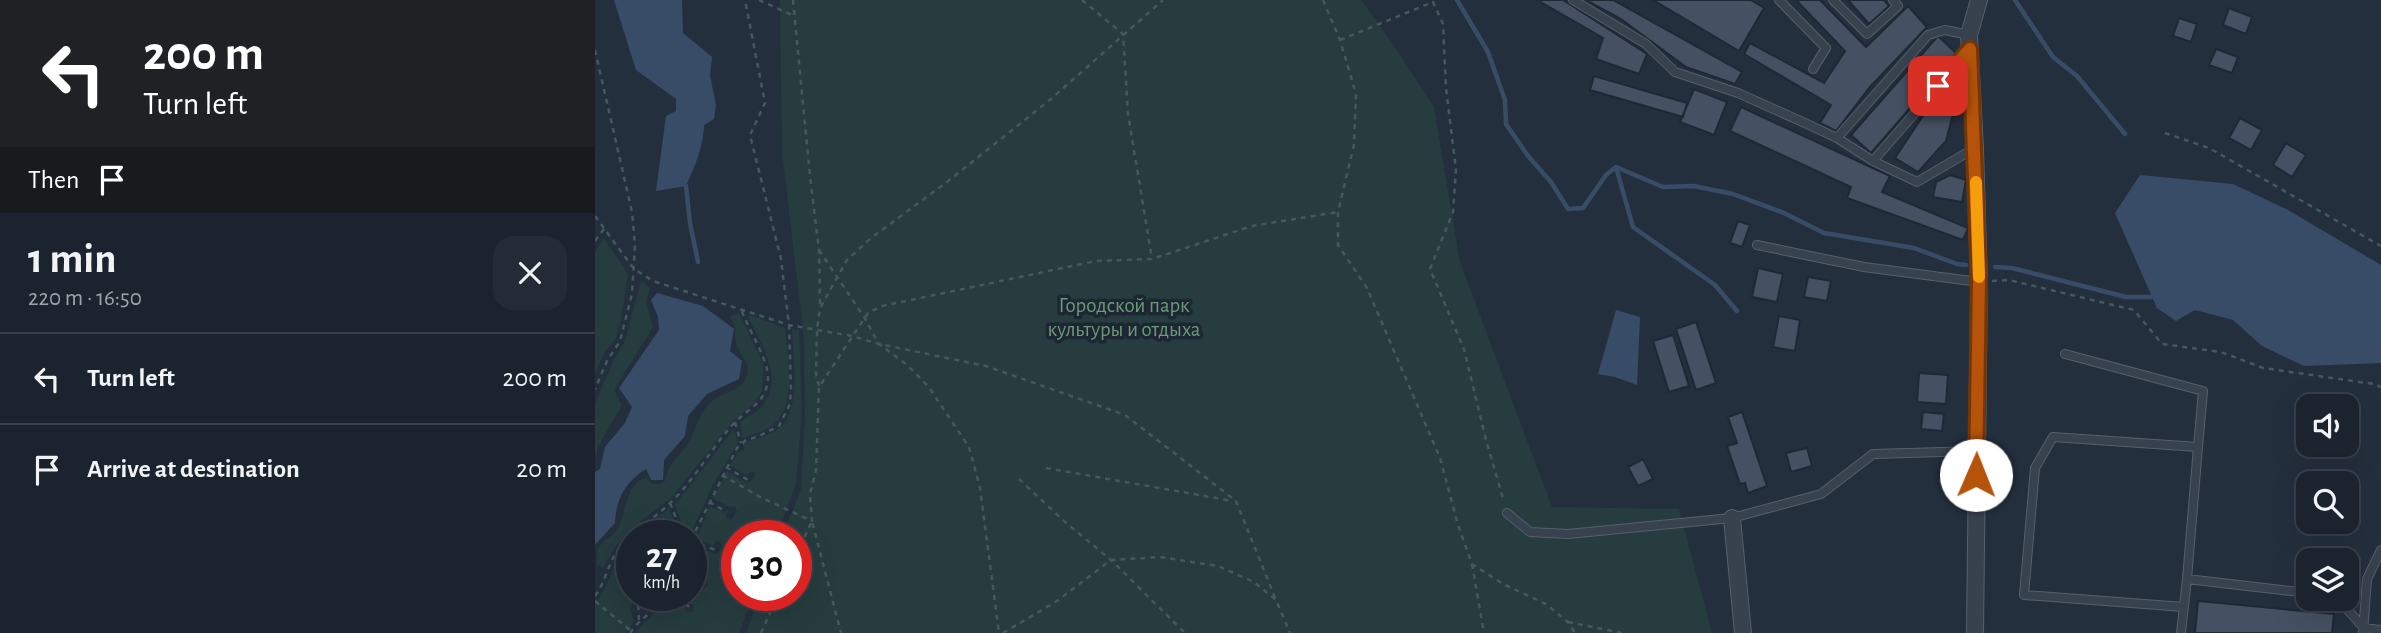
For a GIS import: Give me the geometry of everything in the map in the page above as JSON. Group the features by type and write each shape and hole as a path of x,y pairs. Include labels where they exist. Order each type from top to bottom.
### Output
{"street":[{"path":"1975,633 1979,282 1970,42 1979,0"},
{"path":"1732,518 1743,633"}],"lane":[{"path":"1573,0 1646,44 1675,72 1738,93 1837,138 1873,161 1917,182 1975,148"},
{"path":"1779,0 1826,48 1813,69"},
{"path":"1833,0 1867,34 1898,6 1893,0"},
{"path":"1837,138 1928,35 1945,30 1970,42 1873,161"},
{"path":"1757,245 1864,267 1979,282"},
{"path":"2065,354 2203,391 2181,633"},
{"path":"2184,607 2024,595 2035,468 2053,437 2198,447"},
{"path":"1507,513 1530,532 1569,534 1732,518 1821,494 1873,454 1976,452"},
{"path":"2363,631 2367,579 2381,550"},
{"path":"2187,579 2296,592"},
{"path":"2347,611 2363,631"},
{"path":"2363,631 2381,630"}],"path":[{"path":"701,520 726,467 741,443 779,426 790,404 789,325 781,259 750,135 765,103 745,0"},
{"path":"759,0 795,16"},
{"path":"793,0 819,250 820,308 816,375 819,387 816,470 810,494 812,520"},
{"path":"1082,0 1123,34 1128,114 1152,259"},
{"path":"820,308 847,260 871,238 947,182 1051,99 1163,0"},
{"path":"1323,0 1341,40 1356,94 1354,145 1338,212 1338,245 1367,288 1435,447 1472,564 1484,633"},
{"path":"1341,40 1433,2 1443,24 1446,88 1456,170 1453,212 1430,269 1464,349 1507,513"},
{"path":"595,50 632,212 635,246 632,294 620,341 607,361 595,389"},
{"path":"2165,132 2209,148 2381,246"},
{"path":"819,387 864,317 881,306 1096,261 1152,259 1252,226 1338,212"},
{"path":"595,216 634,270 653,281 789,325 986,366 1125,415 1236,501 1290,633"},
{"path":"595,241 604,229"},
{"path":"819,250 879,344 907,365 928,386 969,447 980,488 1001,633 1056,601 1111,560 1160,557 1218,566 1254,582 1276,600"},
{"path":"1979,282 2009,280 2134,310 2162,344 2221,352 2263,368 2381,387"},
{"path":"650,520 670,503 735,422 754,408 764,396 768,380 767,363 752,337 741,309"},
{"path":"735,422 741,443"},
{"path":"726,467 748,480"},
{"path":"1046,468 1236,501"},
{"path":"722,475 760,497 810,520"},
{"path":"1019,479 1111,560 1185,633"},
{"path":"709,502 727,512"},
{"path":"670,503 677,520"},
{"path":"812,521 841,633"},
{"path":"707,547 716,550"},
{"path":"616,553 595,599 630,632 639,621 653,611"},
{"path":"1472,564 1546,604 1568,622 1574,633"},
{"path":"639,611 639,621"},
{"path":"761,633 771,611"},
{"path":"1568,622 1622,633"}],"green space":[{"name":"Городской парк культуры и отдыха","path":"780,0 1361,0 1434,107 1460,262 1552,507 1679,509 1712,633 746,633 754,611 812,611 812,520 789,520 801,489 805,414 804,338 782,152"},
{"path":"604,239 628,274 615,340 605,351 595,373 595,252"},
{"path":"641,281 650,288 646,301 653,327 614,390 622,405 598,447 595,459 595,404 612,363 625,341"},
{"path":"739,313 764,365 762,391 753,405 733,421 671,498 643,520 622,520 634,486 646,477 652,484 665,481 672,463 690,440 707,406 740,386 746,378 747,368 735,339 735,328 730,317"},
{"path":"747,314 785,328 789,389 783,412 777,421 766,430 742,438 740,422 762,406 769,395 771,383 768,360"},
{"path":"792,329 799,330 802,412 796,484 783,520 731,520 737,512 735,506 729,507 713,498 727,471 747,483 753,480 754,472 745,475 730,465 738,452 744,450 743,444 774,432 786,421 793,397"},
{"path":"734,429 738,442 697,520 680,520 675,505"},
{"path":"710,506 726,514 726,518 731,520 721,520 721,545 716,541 713,546 707,544 707,520 704,520"},
{"path":"669,508 673,520 655,520"},
{"path":"616,530 616,546 603,567 597,564 598,550"},
{"path":"721,548 721,611 748,611 739,633 634,633 657,611 707,611 707,551 717,554"},
{"path":"616,564 616,611 631,611 634,621 626,633 595,633 595,604"}],"water":[{"path":"614,0 682,0 683,33 712,57 710,76 716,105 714,119 704,125 700,149 686,186 656,191 666,116 676,111 676,99 636,70"},
{"path":"2140,175 2233,184 2288,210 2381,265 2381,363 2304,366 2262,346 2233,320 2195,310 2176,321 2157,308 2115,213"},
{"path":"657,293 703,306 734,329 730,351 742,361 739,379 707,394 688,416 685,436 664,460 663,480 651,480 646,469 627,485 617,506 615,523 595,545 595,472 600,469 605,447 625,423 632,407 619,388 659,330 658,317 651,300"},
{"path":"1616,310 1640,317 1637,385 1598,374"}],"building":[{"path":"1537,0 1563,0 1647,54 1639,74 1596,59 1603,38"},
{"path":"1586,0 1613,0 1742,72 1735,84 1686,67 1621,19"},
{"path":"1653,0 1751,0 1764,8 1739,51"},
{"path":"1796,0 1820,0 1866,47 1908,6 1927,27 1870,87 1836,131 1820,123 1831,105 1744,54 1750,43 1824,83 1845,51"},
{"path":"1848,0 1884,0 1889,6 1869,24"},
{"path":"2229,8 2252,17 2246,34 2223,25"},
{"path":"2179,18 2197,24 2191,42 2173,36"},
{"path":"1938,36 1957,54 1871,153 1851,135"},
{"path":"2216,49 2238,57 2232,73 2209,65"},
{"path":"1594,76 1687,103 1683,117 1590,90"},
{"path":"1950,82 1959,91 1946,141 1918,172 1895,158 1934,99"},
{"path":"1694,89 1727,102 1714,135 1680,122"},
{"path":"1741,107 1890,176 1882,192 1968,228 1963,240 1847,198 1851,187 1730,131"},
{"path":"2240,118 2262,130 2251,150 2229,138"},
{"path":"2286,143 2306,155 2292,177 2273,165"},
{"path":"1950,175 1966,180 1962,202 1933,197 1936,182"},
{"path":"1738,221 1750,225 1742,247 1730,243"},
{"path":"1758,268 1783,274 1777,302 1752,297"},
{"path":"1808,277 1831,281 1827,301 1804,297"},
{"path":"1779,316 1800,320 1795,351 1773,347"},
{"path":"1696,322 1716,383 1696,390 1676,329"},
{"path":"1673,335 1689,386 1669,392 1653,341"},
{"path":"1919,373 1948,375 1946,404 1917,402"},
{"path":"1742,412 1767,486 1748,493 1745,483 1740,484 1727,446 1737,443 1728,417"},
{"path":"1923,412 1944,414 1942,431 1921,429"},
{"path":"1807,448 1812,466 1791,472 1786,453"},
{"path":"1643,459 1653,479 1638,486 1628,467"},
{"path":"2198,601 2334,614 2332,633 2195,633"}],"waterway":[{"path":"1457,0 1488,52 1505,100 1506,124 1528,156 1551,182 1568,209 1583,208 1606,175 1616,167 1663,187 1694,186 1733,194 1784,213 1824,233 1914,248 1966,265"},
{"path":"2015,0 2053,57 2077,76 2125,134"},
{"path":"1616,167 1633,227 1715,285 1737,311"},
{"path":"686,186 698,262"},
{"path":"1995,267 2012,268 2126,297 2152,297"}],"slow traffic":[{"path":"1976,182 1979,277"}],"route":[{"path":"1938,86 1970,49 1979,282 1976,475"}]}
